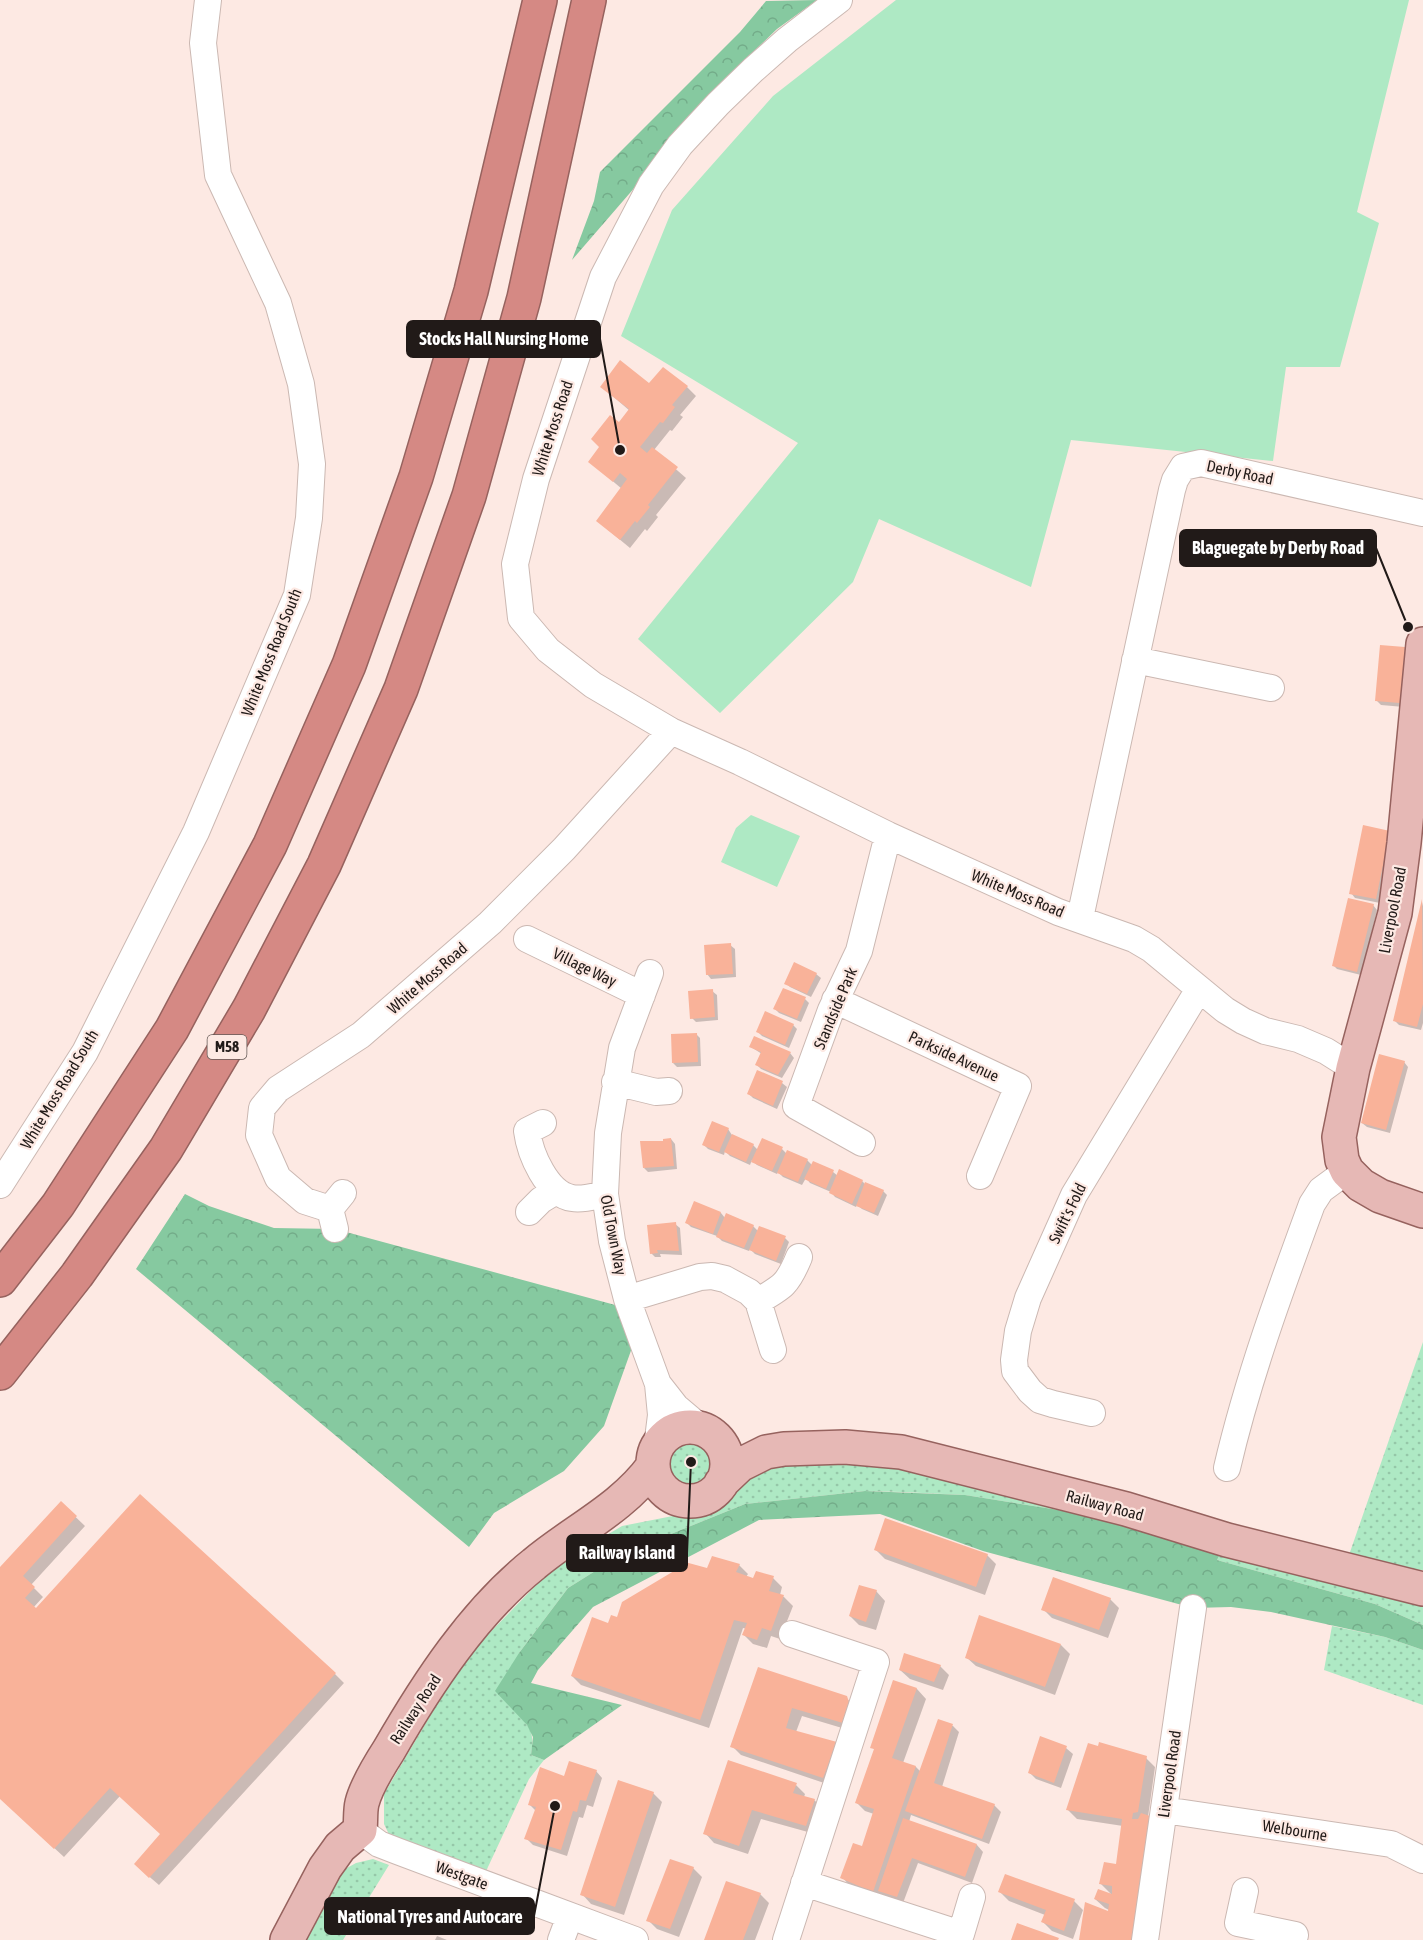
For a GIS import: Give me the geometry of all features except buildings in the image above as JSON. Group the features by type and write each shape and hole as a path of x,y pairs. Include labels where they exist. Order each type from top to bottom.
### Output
{"highway":[{"path":"0,1280 58,1205 172,1029 270,845 349,665 416,477 471,291 540,0"},
{"name":"M58","path":"0,1373 78,1275 166,1149 243,1019 324,865 401,689 469,496 521,309 589,0"}],"main road":[{"name":"Liverpool Road","path":"1347,1171 1342,1160 1339,1137 1353,1068 1395,913 1423,644"},
{"path":"1347,1171 1360,1185 1370,1191 1423,1211"},
{"path":"690,1427 707,1432 725,1452 725,1473 721,1483 713,1492 691,1501 679,1499 669,1494 655,1477 655,1456 670,1433 690,1427"},
{"name":"Railway Road","path":"707,1432 784,1449"},
{"name":"Railway Road","path":"721,1483 740,1465 766,1452 784,1449 845,1447 901,1452 1126,1509 1227,1540 1423,1589"},
{"name":"Railway Road","path":"360,1830 362,1801 381,1763 424,1693 450,1657 502,1593 531,1566 632,1492 655,1456"},
{"name":"Railway Road","path":"599,1517 623,1509 679,1499"},
{"path":"287,1940 325,1868 340,1847 360,1830"}],"street":[{"name":"White Moss Road South","path":"0,1185 84,1052 196,832 297,595 309,518 312,465 301,384 278,303 218,175 203,43 208,0"},
{"name":"White Moss Road","path":"839,0 787,40 718,104 680,145 651,184 603,277 536,479 514,564 520,618 548,650 593,685 671,731 740,762 888,835 1058,912 1134,939 1151,949 1225,1010 1243,1021 1265,1031 1298,1039 1318,1047 1353,1068"},
{"name":"Derby Road","path":"1080,918 1172,490 1183,467 1201,463 1423,513"},
{"path":"1135,660 1261,692"},
{"name":"White Moss Road","path":"336,1210 305,1201 278,1178 259,1135 262,1108 278,1089 361,1035 490,923 564,849 671,731"},
{"name":"Standside Park","path":"862,1143 796,1106 835,1000 859,951 888,835"},
{"name":"Village Way","path":"527,939 646,984"},
{"name":"Old Town Way","path":"646,984 622,1048 615,1082 608,1133 605,1194 612,1241 627,1299 658,1384 661,1415 655,1456"},
{"name":"Swift's Fold","path":"1092,1413 1040,1400 1030,1391 1016,1371 1014,1360 1018,1330 1028,1298 1074,1195 1199,989"},
{"name":"Parkside Avenue","path":"835,1000 1018,1086 980,1176"},
{"path":"615,1082 656,1092 669,1091"},
{"path":"527,1127 529,1147 542,1172 556,1191 570,1198 586,1198 605,1194"},
{"path":"1227,1468 1259,1355 1312,1204 1321,1190 1347,1171"},
{"path":"529,1212 541,1200 556,1191"},
{"path":"759,1301 784,1285 791,1277 799,1257"},
{"path":"627,1299 700,1277 712,1276 738,1284 759,1301 773,1350"},
{"name":"Old Town Way","path":"658,1384 676,1407 707,1432"},
{"name":"Liverpool Road","path":"1145,1940 1193,1608"},
{"path":"786,1940 876,1662 792,1635"},
{"name":"Welbourne","path":"1164,1810 1391,1844 1423,1860"},
{"name":"Westgate","path":"360,1830 379,1844 635,1940"},
{"path":"804,1883 961,1935 972,1897"},
{"path":"1245,1890 1238,1923 1296,1929"},
{"path":"561,1940 570,1916"}],"green space":[{"path":"817,0 777,29 709,95 671,138 642,179 572,260 594,201 600,172 740,32 766,1"},
{"path":"896,0 1409,0 1357,212 1379,223 1340,367 1286,367 1273,461 1071,440 1031,587 879,519 853,582 720,713 638,639 798,443 621,336 672,210 773,96"},
{"path":"751,815 800,836 777,887 721,862 736,828"},
{"path":"185,1194 209,1206 274,1228 335,1229 630,1309 638,1331 604,1426 564,1471 494,1513 469,1547 136,1269"},
{"path":"1423,1342 1423,1570 1399,1569 1349,1555"},
{"path":"691,1443 706,1449 712,1464 706,1479 691,1485 676,1479 670,1464 676,1449"},
{"path":"923,1465 1109,1518 965,1495 865,1491 745,1504 624,1553 568,1588 519,1653 513,1709 532,1734 531,1755 544,1760 529,1779 481,1882 397,1851 384,1824 384,1794 463,1660 555,1566 622,1526 688,1513 724,1502 741,1480 776,1466"},
{"path":"865,1491 965,1495 1227,1540 1217,1560 1375,1604 1423,1625 1423,1650 1385,1637 1271,1612 1231,1607 1193,1608 983,1551 880,1514 759,1520 593,1607 538,1670 531,1683 622,1705 544,1760 531,1755 533,1737 527,1725 495,1691 519,1653 568,1588 624,1553 745,1504"},
{"path":"1227,1540 1342,1576 1423,1605 1423,1625 1375,1604 1217,1560"},
{"path":"1332,1626 1385,1637 1423,1650 1423,1705 1324,1670"},
{"path":"373,1859 389,1865 343,1940 301,1940 336,1874 356,1863"}],"place":[{"name":"Stocks Hall Nursing Home","path":"620,450"},
{"name":"Blaguegate by Derby Road","path":"1408,627"},
{"name":"Railway Island","path":"691,1462"},
{"name":"National Tyres and Autocare","path":"555,1806"}]}
